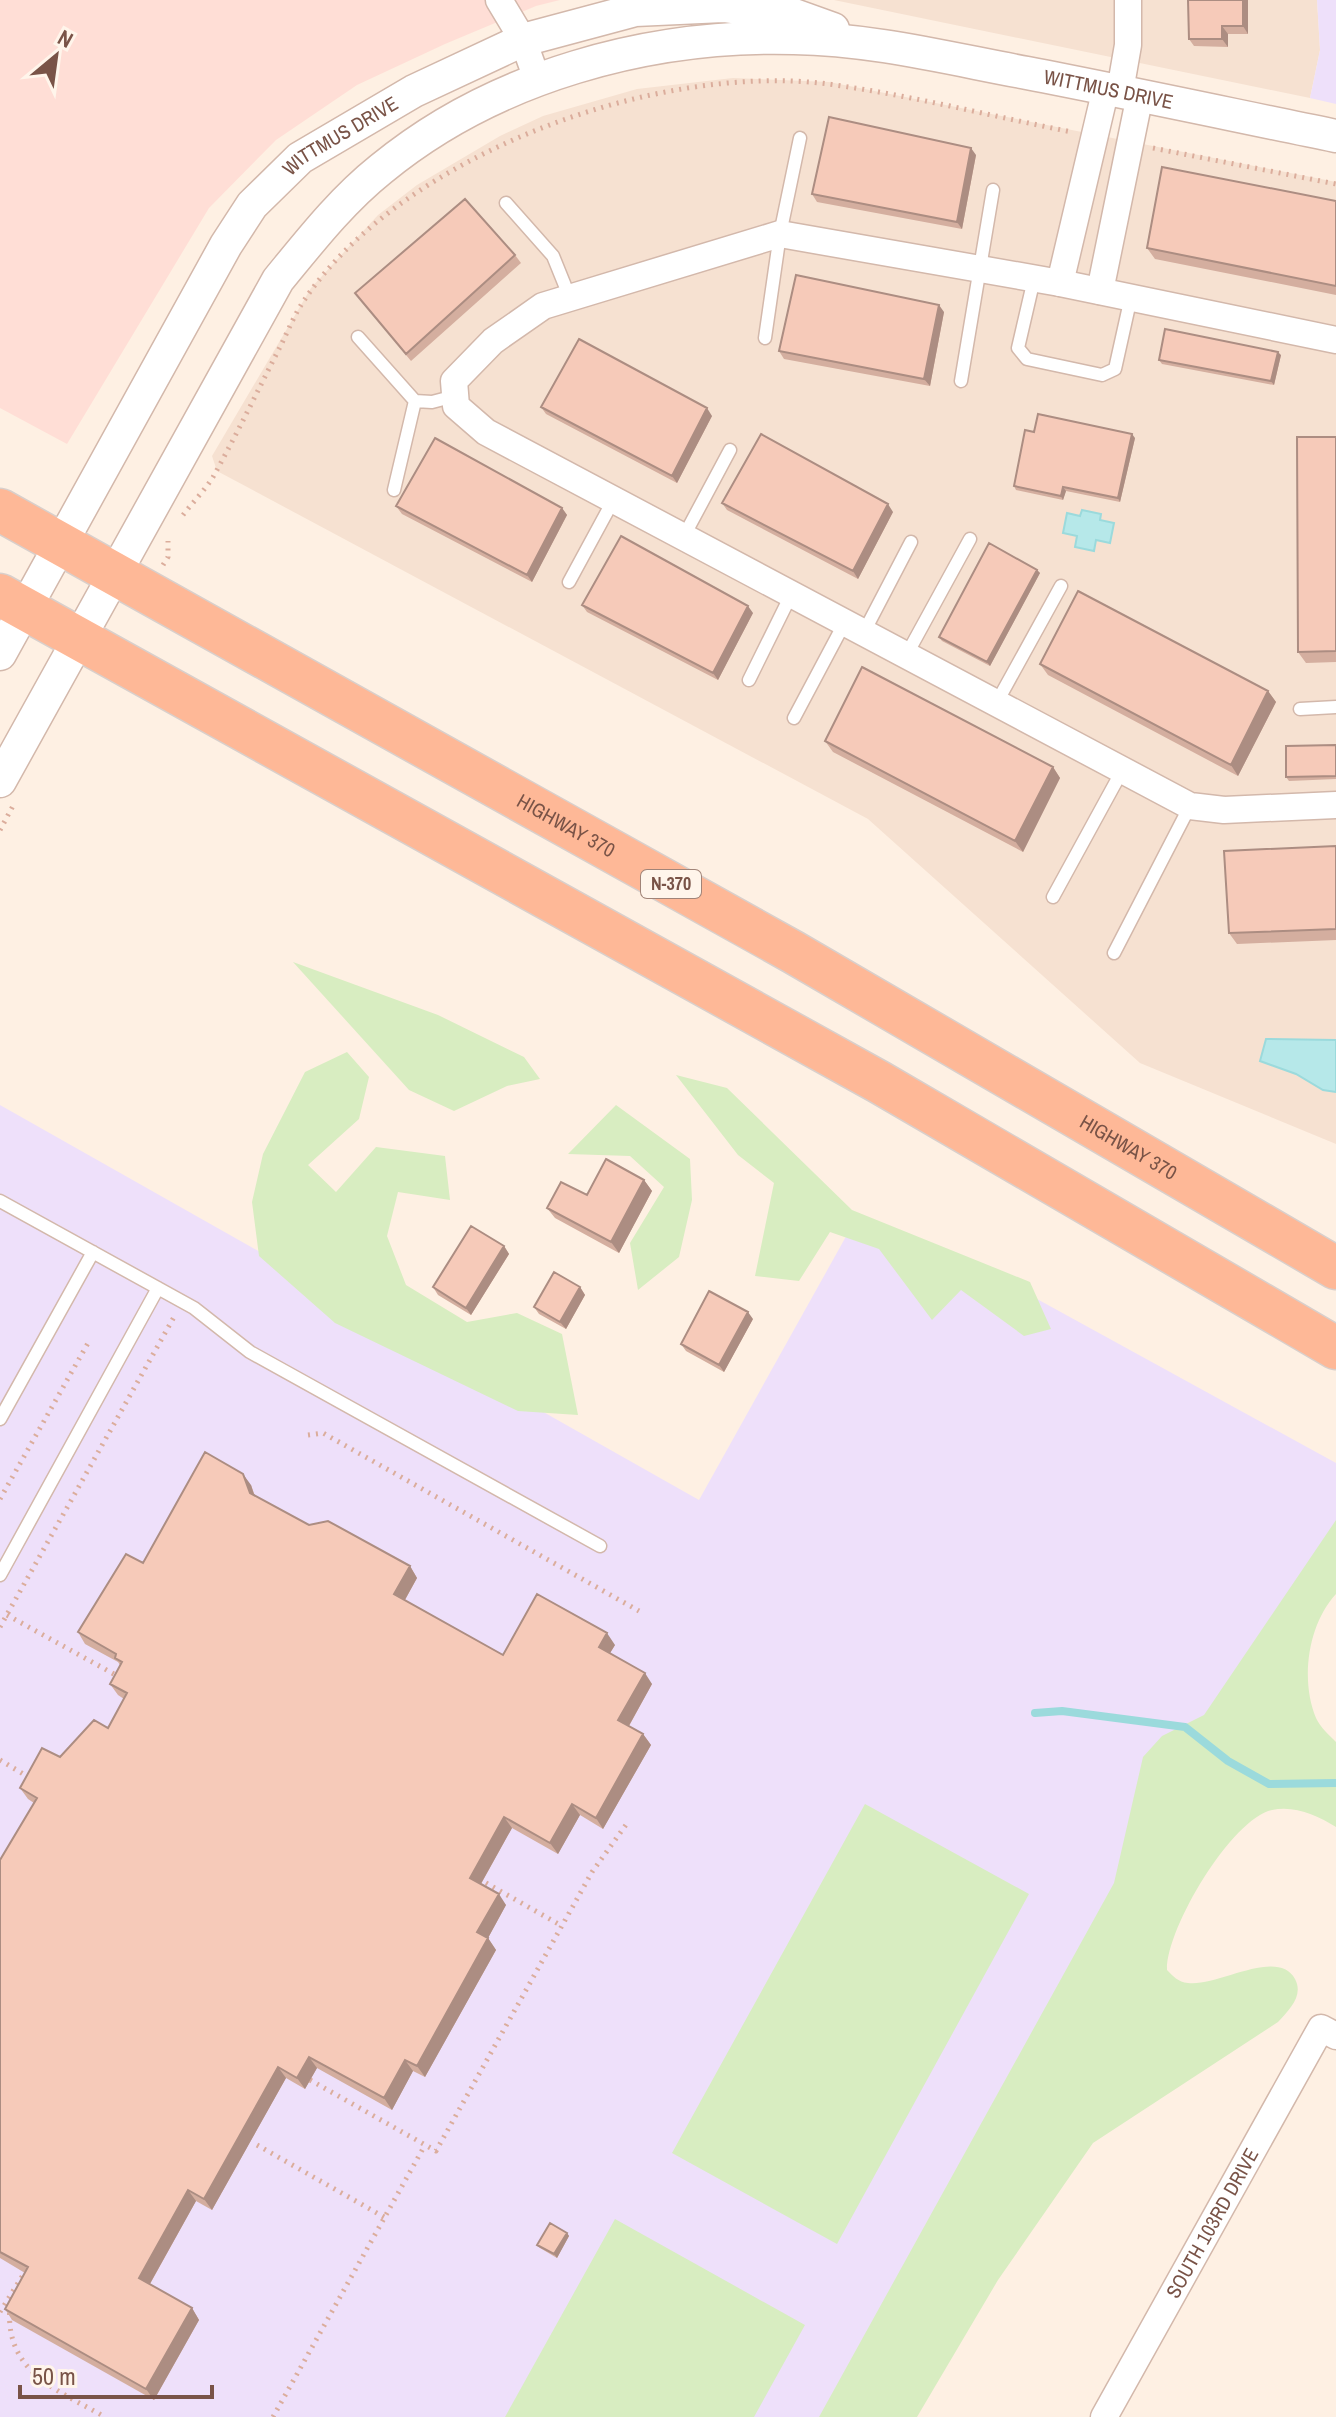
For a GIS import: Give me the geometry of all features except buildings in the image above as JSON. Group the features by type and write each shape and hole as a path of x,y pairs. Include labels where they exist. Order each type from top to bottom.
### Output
{"highway":[{"name":"HIGHWAY 370","path":"0,510 793,952 1336,1268"},
{"path":"13,602 879,1082 1336,1348"}],"street":[{"path":"499,0 523,40 538,82"},
{"path":"1100,291 1128,45 1128,0"},
{"name":"WITTMUS DRIVE","path":"0,654 13,602 61,543 226,245 252,205 300,158 414,91 523,40 635,10 723,6 794,15 881,46"},
{"name":"WITTMUS DRIVE","path":"0,781 278,280 331,215 382,168 440,129 503,94 588,63 665,47 721,40 795,38 881,46 1122,91 1336,136"},
{"path":"1047,281 1122,91"},
{"path":"1336,340 1100,291 780,234 543,306 493,341 454,381 456,406 486,432 1190,806 1224,810 1336,805"},
{"name":"SOUTH 103RD DRIVE","path":"1104,2417 1329,2032"}],"lane":[{"path":"765,338 780,234 800,138"},
{"path":"961,381 993,190"},
{"path":"506,203 553,256 570,298"},
{"path":"1047,281 1018,348 1027,359 1102,375 1115,369 1131,297"},
{"path":"358,337 415,401 432,402 455,396"},
{"path":"394,490 415,401"},
{"path":"684,536 730,450"},
{"path":"569,582 614,499"},
{"path":"907,654 970,539"},
{"path":"794,718 911,542"},
{"path":"997,702 1061,586"},
{"path":"749,680 792,593"},
{"path":"1300,709 1336,707"},
{"path":"1053,897 1123,769"},
{"path":"1114,953 1190,806"},
{"path":"0,1201 182,1302 250,1352 600,1546"},
{"path":"0,1419 93,1252"},
{"path":"0,1575 158,1288"}],"path":[{"path":"0,1627 182,1302"},
{"path":"0,1499 88,1343"},
{"path":"308,1435 323,1433 639,1611"},
{"path":"7,1615 126,1681"},
{"path":"0,1760 37,1782"},
{"path":"310,2080 436,2151 592,1872 628,1822"},
{"path":"477,1877 562,1926"},
{"path":"257,2145 384,2217"},
{"path":"273,2417 425,2145"},
{"path":"0,2312 31,2262"},
{"path":"11,2297 8,2319 10,2334 23,2362 49,2386 105,2417"}],"shaded area":[{"path":"0,0 560,0 536,6 445,44 357,85 276,140 209,208 67,444 0,408"},
{"path":"834,0 1317,0 1320,50 1310,98"},
{"path":"1317,0 1336,0 1336,104 1310,98 1320,50"},
{"path":"733,78 829,82 1336,182 1336,1144 1140,1063 868,819 217,471 212,456 311,288 378,215 417,185 500,136 543,116 637,89"},
{"path":"0,1105 699,1500 858,1215 1017,1288 1336,1463 1336,1529 844,2417 0,2417"}],"green space":[{"path":"293,962 438,1015 524,1057 540,1079 507,1086 454,1111 409,1090"},
{"path":"347,1052 369,1077 359,1119 308,1165 336,1192 376,1147 445,1156 450,1200 398,1192 387,1236 406,1285 467,1322 517,1313 562,1334 578,1415 518,1411 335,1323 259,1256 252,1202 263,1154 305,1072"},
{"path":"676,1075 727,1088 852,1210 1030,1282 1051,1329 1024,1336 961,1290 932,1320 879,1249 830,1232 799,1281 755,1276 774,1183 738,1155"},
{"path":"616,1105 690,1159 692,1200 679,1257 638,1290 630,1243 664,1187 630,1156 568,1154"},
{"path":"1336,1520 1336,1594 1326,1606 1313,1636 1308,1687 1316,1718 1336,1742 1336,1827 1313,1815 1280,1809 1256,1818 1238,1833 1220,1854 1189,1904 1177,1929 1167,1970 1181,1981 1200,1983 1261,1967 1287,1970 1297,1985 1294,2002 1278,2022 1093,2143 998,2280 917,2417 819,2417 1114,1883 1143,1757 1162,1736 1204,1715"},
{"path":"865,1804 1029,1894 837,2244 672,2153"},
{"path":"615,2219 805,2325 754,2417 505,2417"}],"water":[{"path":"1082,510 1101,514 1100,520 1114,523 1110,543 1096,540 1094,551 1075,547 1077,536 1063,533 1067,513 1080,516"},
{"path":"1266,1039 1336,1040 1336,1092 1323,1090 1296,1074 1260,1061"}],"waterway":[{"path":"1035,1713 1062,1711 1185,1727 1228,1761 1269,1784 1336,1783"}]}
